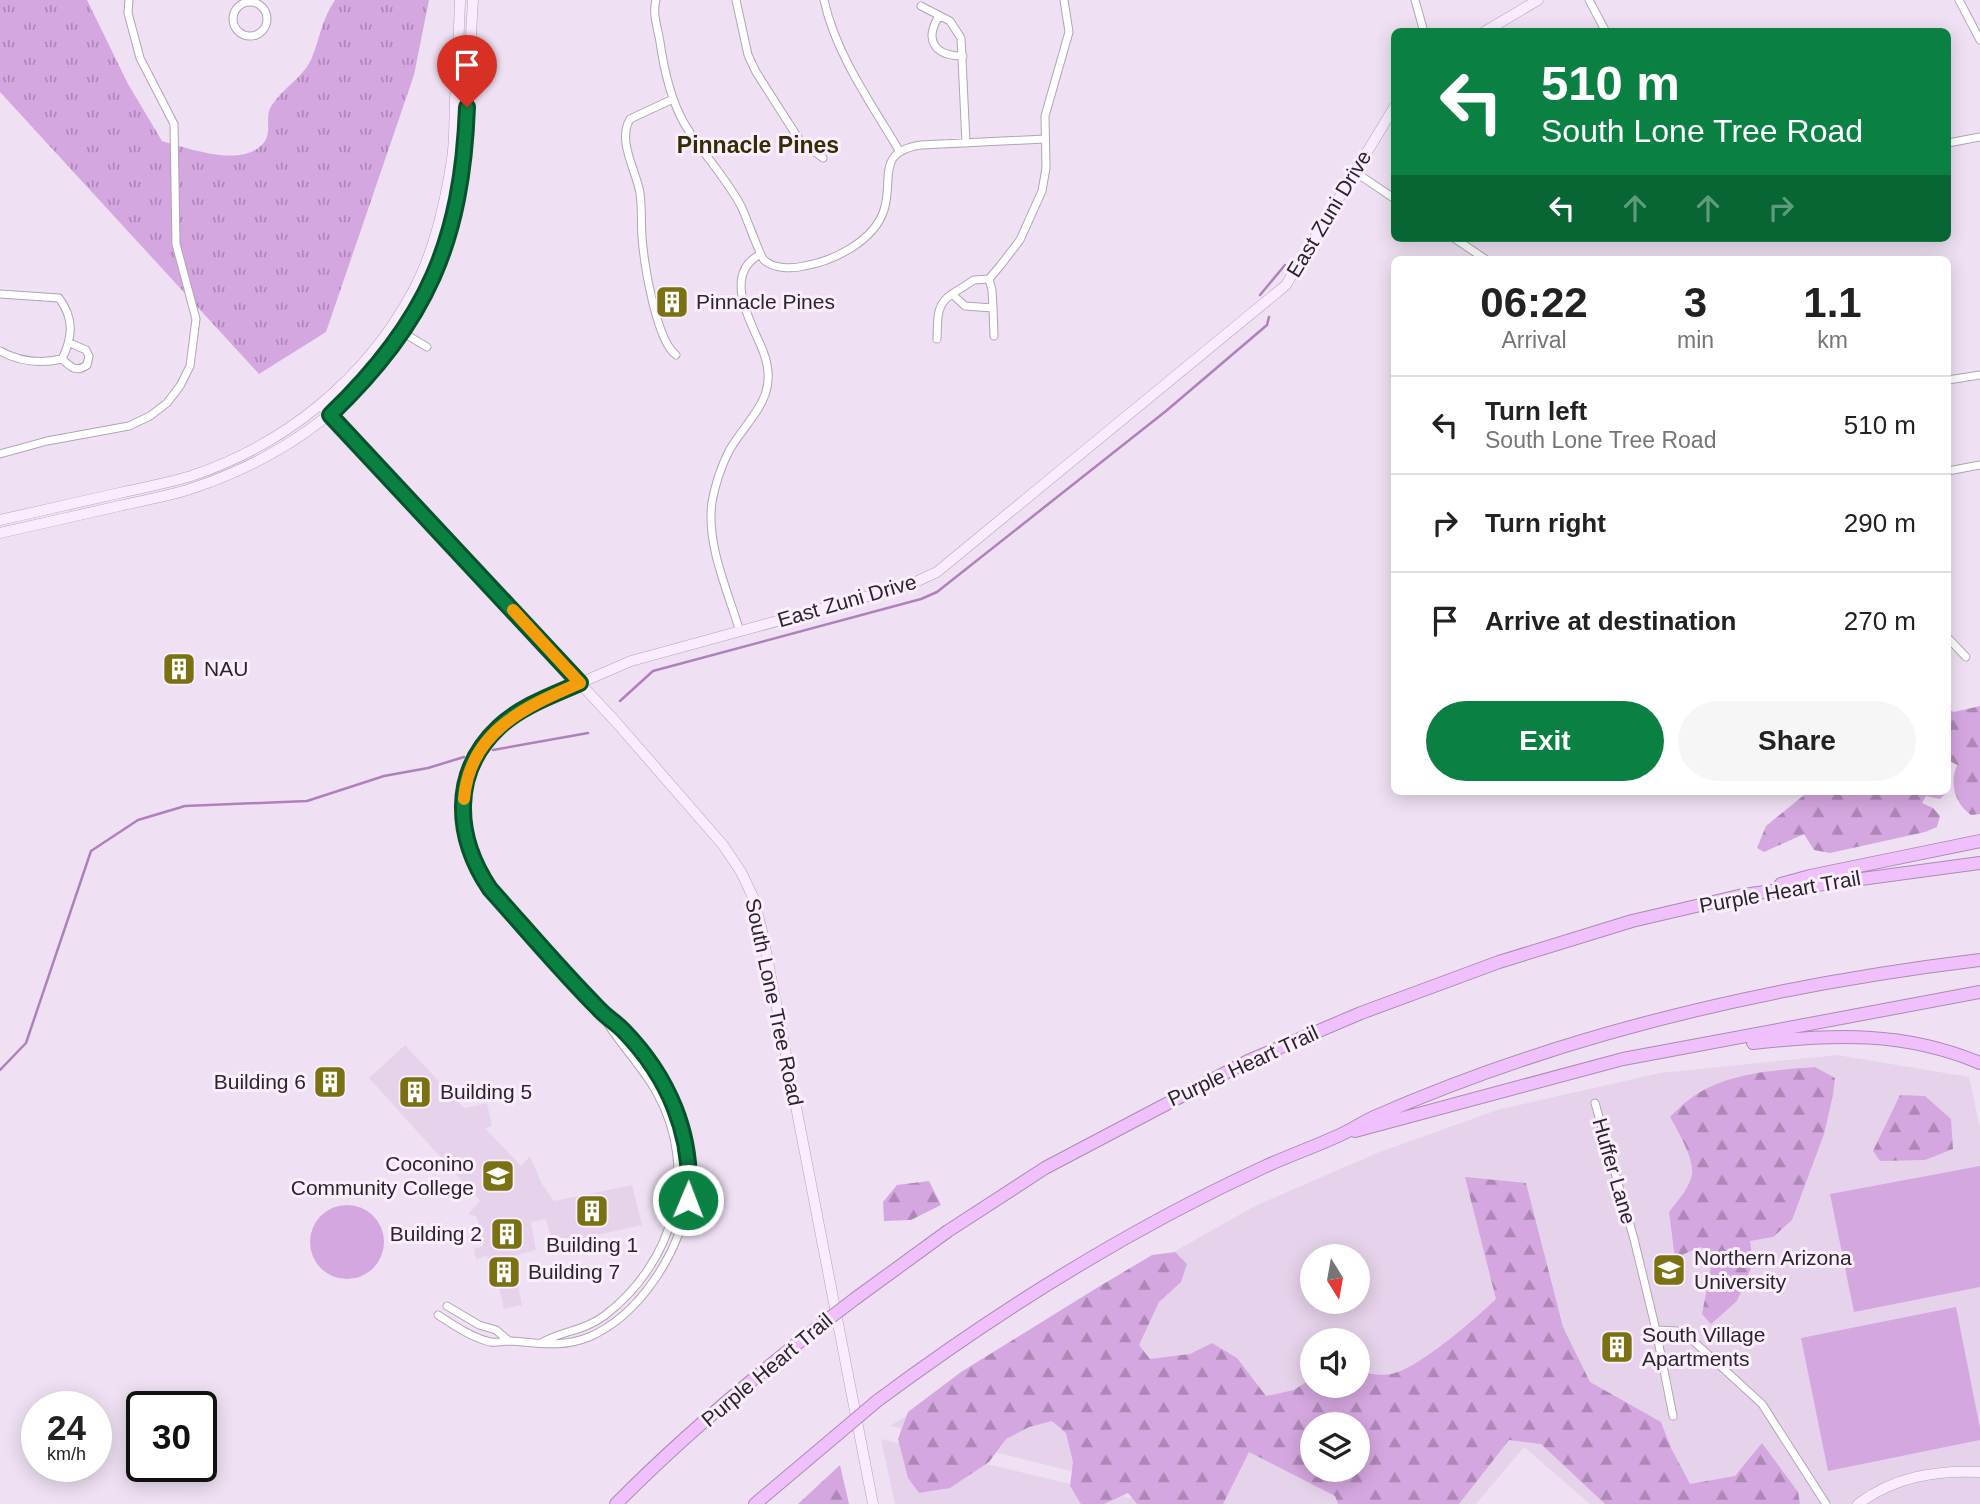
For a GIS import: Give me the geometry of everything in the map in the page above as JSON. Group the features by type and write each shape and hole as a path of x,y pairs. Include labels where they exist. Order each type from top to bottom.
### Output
{"highway":[{"path":"1743,895 1810,876 1980,841"},
{"name":"Purple Heart Trail","path":"617,1504 755,1376 948,1231 1045,1168 1179,1095 1272,1050 1361,1013 1499,962 1632,921 1743,895 1980,863"},
{"path":"755,1504 877,1401 979,1328 1108,1248 1169,1214 1258,1170 1345,1133 1371,1118 1486,1073 1658,1020 1805,987 1980,960"},
{"path":"1345,1133 1376,1127 1569,1073 1980,992"},
{"path":"1686,1048 1810,1037 1861,1036 1919,1044 1980,1063"}],"main road":[{"path":"0,520 191,475 244,454 321,405 356,373 412,294 430,254 452,156 460,0"},
{"path":"0,533 195,488 250,465 330,415 366,382 404,333 442,258 465,157 472,0"},
{"path":"1491,28 1538,0"},
{"name":"East Zuni Drive","path":"580,683 631,662 909,585 937,572 1286,285 1391,113"},
{"name":"South Lone Tree Road","path":"321,405 580,683 723,845 741,872 753,897 762,931 873,1504"},
{"path":"1858,1504 1878,1489 1903,1479 1959,1471 1980,1472"}],"street":[{"path":"0,454 47,441 129,426 150,416 167,402 180,386 190,366 196,319 176,244 174,124 140,58 128,13 129,0"},
{"path":"656,0 655,13 664,70 673,99 684,123 725,179 742,208 756,238 759,255 769,264 793,268 828,260 851,248 870,231 882,215 888,168 891,160 900,152 921,145 1045,139"},
{"path":"736,0 748,55 756,72 800,141 823,158"},
{"path":"824,0 829,23 839,47 900,152"},
{"path":"937,339 939,306 943,300 974,280 989,279 1020,240 1042,191 1046,168 1047,103 1069,32 1064,0"},
{"path":"1415,0 1423,28"},
{"path":"1589,0 1603,28"},
{"path":"1959,0 1980,40"},
{"path":"260,2 266,14 265,29 253,36 238,33 233,17 236,8 246,3 260,2"},
{"path":"921,6 950,22 959,31 963,56 967,143"},
{"path":"939,16 932,32 934,45 944,54 963,56"},
{"path":"673,99 630,119 625,135 640,193 643,250 660,331 666,345 676,355"},
{"path":"1951,142 1980,137"},
{"path":"1355,172 1391,196"},
{"path":"1460,242 1481,256"},
{"path":"740,632 714,546 711,517 716,483 722,468 734,444 760,410 767,385 767,365 744,306 741,285 747,266 759,255"},
{"path":"989,279 992,289 994,336"},
{"path":"952,294 965,306 993,308"},
{"path":"0,295 59,298 69,312 70,343 62,359"},
{"path":"391,326 427,347"},
{"path":"62,359 72,369 81,369 87,365 89,356 86,349 70,343"},
{"path":"0,351 11,357 41,363 62,359"},
{"path":"1951,380 1980,375"},
{"path":"1951,470 1980,465"},
{"path":"1951,641 1966,657"},
{"name":"East Zuni Drive","path":"438,1315 475,1337 493,1343 509,1341 552,1346 589,1337 621,1316 648,1287 673,1245 688,1200 687,1154 675,1106 654,1067 621,1028 600,1010 490,889 476,869 464,832 465,788 472,764 486,742 500,726 527,708 580,683"},
{"name":"Huffer Lane","path":"1595,1102 1634,1239 1673,1416"},
{"name":"East Zuni Drive","path":"447,1306 479,1325 496,1331 509,1341"},
{"path":"1656,1330 1677,1331 1690,1338 1762,1404 1826,1504"}],"shaded area":[{"name":"Coconino Community College","path":"405,1045 464,1108 487,1103 492,1126 485,1128 521,1166 530,1156 541,1182 554,1201 632,1185 642,1225 553,1245 546,1219 531,1222 536,1250 513,1256 522,1305 504,1309 498,1283 494,1283 490,1261 486,1256 476,1259 474,1249 483,1246 477,1217 468,1214 480,1201 369,1078"},
{"name":"Northern Arizona University","path":"1837,1055 1969,1077 1980,1128 1980,1504 1590,1504 1524,1447 1476,1504 1202,1504 890,1426 1119,1283 1255,1206 1377,1153 1497,1110 1660,1073"},
{"path":"881,1439 1155,1504 895,1504"}],"green space":[{"path":"0,0 87,0 128,84 162,141 201,152 230,156 256,150 265,141 270,109 311,60 335,0 429,0 414,75 326,332 259,374 0,92"},
{"path":"1980,706 1980,814 1971,815 1965,810 1955,793 1957,765 1951,762 1951,710"},
{"path":"1804,795 1944,795 1940,799 1926,796 1922,803 1933,808 1940,816 1937,827 1830,853 1814,850 1804,834 1764,852 1757,848 1766,826"},
{"path":"1815,1067 1835,1078 1833,1095 1824,1134 1792,1220 1773,1237 1750,1241 1753,1263 1737,1301 1711,1324 1702,1314 1714,1252 1700,1247 1675,1258 1669,1212 1689,1184 1692,1168 1685,1145 1670,1117 1690,1099 1718,1083 1750,1074"},
{"path":"1900,1095 1925,1096 1951,1119 1953,1149 1925,1160 1880,1161 1873,1151"},
{"path":"1980,1166 1980,1287 1854,1312 1830,1194"},
{"path":"1465,1177 1526,1183 1563,1327 1590,1382 1661,1422 1690,1484 1735,1476 1762,1443 1798,1492 1800,1504 1605,1504 1541,1444 1509,1440 1459,1504 1338,1504 1335,1496 1308,1482 1370,1482 1370,1412 1300,1412 1300,1478 1249,1452 1223,1504 1137,1504 1128,1493 1104,1504 1081,1504 1070,1486 1073,1462 1066,1433 1052,1421 1029,1427 1006,1439 989,1462 950,1488 919,1493 908,1478 898,1439 908,1412 961,1372 1152,1255 1175,1252 1187,1264 1181,1282 1159,1302 1139,1345 1150,1359 1190,1354 1212,1343 1237,1358 1266,1396 1294,1390 1300,1386 1300,1398 1370,1398 1370,1374 1387,1375 1416,1363 1496,1299"},
{"path":"929,1181 941,1205 911,1220 884,1221 883,1202 897,1185"},
{"path":"340,1205 354,1205 368,1211 378,1221 384,1242 382,1256 368,1273 354,1279 340,1279 326,1273 316,1263 310,1249 310,1235 316,1221 326,1211"},
{"path":"1956,1307 1980,1428 1980,1440 1828,1471 1801,1338"},
{"path":"840,1465 849,1504 798,1504"}],"waterway":[{"path":"1260,295 1285,265"},
{"path":"620,701 653,671 921,599 937,592 1166,411 1267,325 1269,317"},
{"path":"493,750 588,733"},
{"path":"0,1070 26,1043 91,851 138,820 185,806 307,801 384,776 428,768 464,757"}],"slow traffic":[{"path":"464,799 472,764 500,726 527,708 580,683 513,610"}],"place":[{"name":"Pinnacle Pines","path":"672,302"},
{"name":"NAU","path":"179,669"},
{"name":"Building 6","path":"330,1082"},
{"name":"Building 5","path":"415,1092"},
{"name":"Coconino Community College","path":"498,1176"},
{"name":"Building 1","path":"592,1211"},
{"name":"Building 2","path":"507,1234"},
{"name":"Northern Arizona University","path":"1669,1270"},
{"name":"Building 7","path":"504,1272"},
{"name":"South Village Apartments","path":"1617,1347"}],"district":[{"name":"Pinnacle Pines","path":"758,145"}],"route":[{"path":"467,107 465,157 456,204 442,258 433,279 404,333 366,382 330,415 580,683 527,708 500,726 486,742 472,764 465,788 464,832 476,869 490,889 600,1010 621,1028 654,1067 675,1106 685,1139 688,1200"}]}
